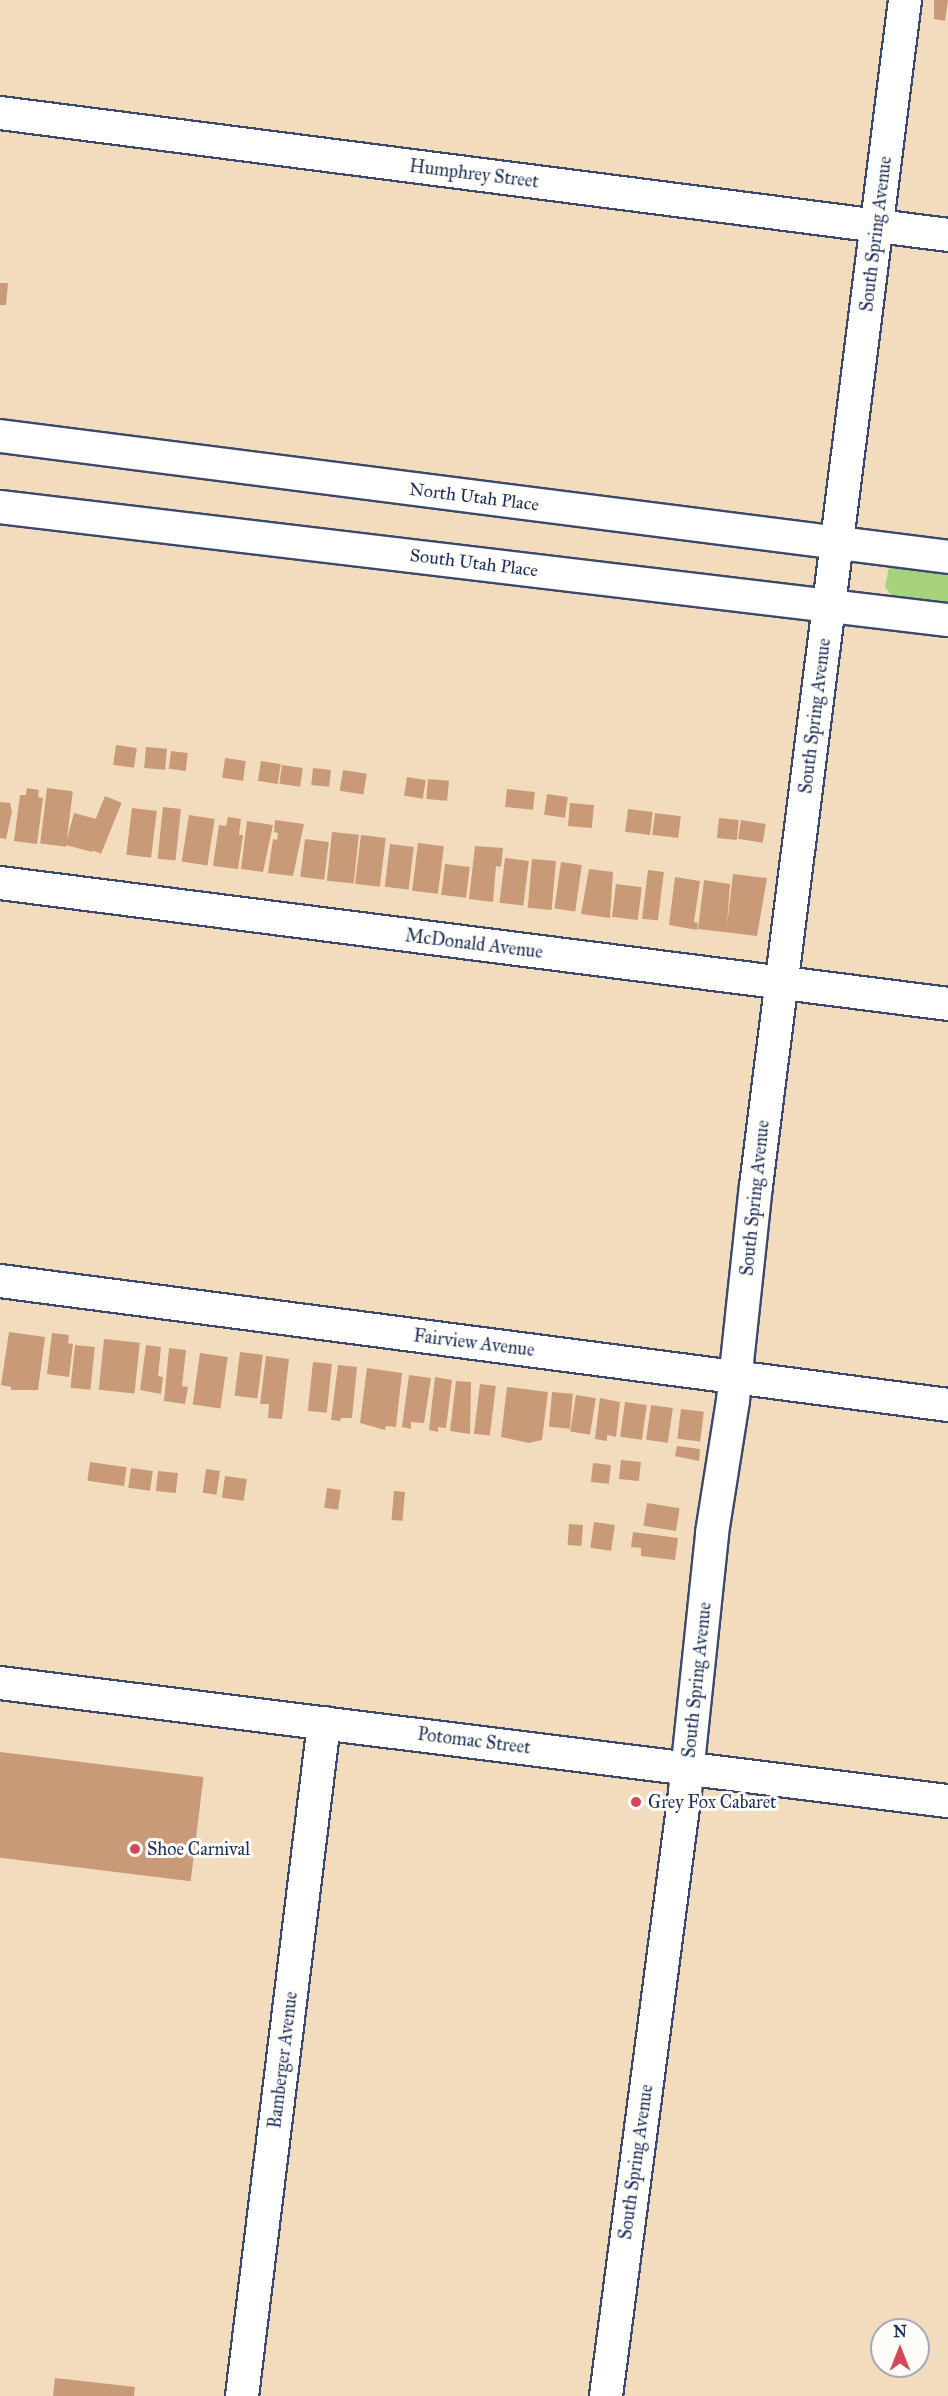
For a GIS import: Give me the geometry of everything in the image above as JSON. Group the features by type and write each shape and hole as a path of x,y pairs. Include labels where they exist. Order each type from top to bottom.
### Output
{"street":[{"name":"South Spring Avenue","path":"606,2396 688,1767 711,1543 736,1376 781,984 905,0"},
{"name":"Humphrey Street","path":"0,113 948,235"},
{"name":"North Utah Place","path":"0,436 948,557"},
{"name":"South Utah Place","path":"0,507 829,604 948,620"},
{"name":"McDonald Avenue","path":"0,883 948,1004"},
{"name":"Fairview Avenue","path":"0,1281 948,1405"},
{"name":"Potomac Street","path":"0,1683 948,1801"},
{"name":"Bamberger Avenue","path":"242,2396 324,1723"}],"green space":[{"path":"890,562 948,563 948,610 896,601 885,587"}],"building":[{"path":"934,0 948,0 945,21 934,19"},
{"path":"0,283 8,283 6,305 0,305"},
{"path":"116,745 137,748 134,768 113,765"},
{"path":"146,747 167,749 165,770 144,768"},
{"path":"171,751 188,753 186,771 169,769"},
{"path":"225,758 246,761 243,781 222,778"},
{"path":"261,761 281,764 278,784 258,781"},
{"path":"282,765 303,768 300,787 279,784"},
{"path":"313,768 331,770 329,787 311,785"},
{"path":"343,770 367,774 363,794 340,791"},
{"path":"407,777 426,780 423,799 404,796"},
{"path":"428,779 449,781 447,801 426,799"},
{"path":"27,788 39,790 38,797 43,798 37,844 14,841 20,795 26,795"},
{"path":"47,788 73,791 66,847 40,844"},
{"path":"507,789 535,792 533,810 505,807"},
{"path":"547,794 568,797 565,818 544,815"},
{"path":"105,796 122,803 101,854 84,847"},
{"path":"0,802 10,803 12,812 6,839 0,838"},
{"path":"570,803 594,805 592,828 568,826"},
{"path":"163,807 181,809 175,861 158,859"},
{"path":"132,808 157,811 151,858 126,855"},
{"path":"628,809 653,812 650,835 625,832"},
{"path":"74,813 101,820 93,852 65,845"},
{"path":"655,813 681,816 678,838 652,835"},
{"path":"189,815 215,819 207,865 182,861"},
{"path":"228,817 241,819 239,835 243,835 238,869 213,866 219,825 226,826"},
{"path":"719,818 739,820 737,840 717,838"},
{"path":"275,820 304,824 293,876 268,873 273,839 277,840 278,833 274,832"},
{"path":"741,820 766,824 763,843 738,839"},
{"path":"247,821 273,825 263,872 241,869"},
{"path":"332,832 359,835 354,884 327,881"},
{"path":"361,835 386,838 380,887 355,884"},
{"path":"305,839 329,842 324,880 300,877"},
{"path":"418,843 444,846 438,894 412,891"},
{"path":"390,844 414,847 409,890 385,887"},
{"path":"475,846 503,848 501,867 496,866 493,902 469,899"},
{"path":"505,858 529,861 523,906 500,903"},
{"path":"532,859 556,861 552,910 528,908"},
{"path":"561,862 582,865 575,911 554,909"},
{"path":"445,864 470,867 466,898 441,895"},
{"path":"589,869 613,872 610,918 581,914"},
{"path":"648,870 664,872 658,921 642,919"},
{"path":"733,874 767,878 757,936 698,929 704,880 730,884 727,926"},
{"path":"675,877 700,881 694,922 698,923 697,930 669,925"},
{"path":"616,884 642,887 638,920 612,917"},
{"path":"9,1332 45,1337 38,1390 11,1390 11,1387 1,1385"},
{"path":"52,1333 69,1335 68,1343 73,1344 69,1377 47,1374"},
{"path":"104,1339 140,1343 134,1393 99,1390"},
{"path":"75,1345 95,1347 90,1390 71,1388"},
{"path":"146,1345 161,1347 158,1376 163,1377 161,1394 140,1390"},
{"path":"169,1348 186,1350 182,1386 188,1387 185,1404 164,1401"},
{"path":"240,1352 263,1355 257,1398 235,1396"},
{"path":"200,1353 228,1357 220,1408 193,1404"},
{"path":"266,1356 289,1359 282,1419 268,1418 269,1404 260,1404"},
{"path":"313,1362 332,1364 327,1413 308,1411"},
{"path":"338,1365 357,1367 352,1418 341,1418 340,1421 331,1420"},
{"path":"367,1368 402,1373 396,1427 386,1426 385,1430 360,1423"},
{"path":"409,1375 431,1378 424,1423 411,1422 411,1429 402,1427"},
{"path":"435,1377 452,1380 446,1428 438,1427 438,1432 429,1430"},
{"path":"456,1381 471,1382 470,1434 450,1431"},
{"path":"480,1384 496,1386 490,1436 474,1434"},
{"path":"507,1387 548,1392 542,1440 529,1443 501,1437"},
{"path":"552,1392 573,1394 570,1429 549,1427"},
{"path":"576,1395 596,1398 590,1435 570,1432"},
{"path":"600,1398 620,1402 616,1437 607,1435 607,1441 595,1439"},
{"path":"625,1402 647,1405 642,1440 620,1437"},
{"path":"651,1405 673,1408 668,1443 646,1440"},
{"path":"681,1409 704,1412 700,1442 677,1439"},
{"path":"677,1446 700,1449 699,1461 675,1456"},
{"path":"621,1460 641,1462 639,1481 619,1479"},
{"path":"90,1462 127,1467 124,1486 87,1481"},
{"path":"593,1463 611,1465 609,1484 591,1482"},
{"path":"131,1468 153,1471 150,1491 128,1488"},
{"path":"206,1469 220,1471 217,1495 203,1493"},
{"path":"158,1471 178,1473 176,1493 156,1491"},
{"path":"225,1476 247,1479 244,1501 222,1498"},
{"path":"327,1488 341,1490 338,1510 324,1508"},
{"path":"394,1491 405,1492 402,1521 391,1520"},
{"path":"647,1503 680,1508 676,1531 643,1526"},
{"path":"594,1522 615,1525 611,1551 590,1548"},
{"path":"569,1524 583,1525 582,1546 568,1545"},
{"path":"633,1532 678,1538 675,1560 641,1556 641,1548 631,1547"},
{"path":"0,1752 203,1777 191,1881 0,1858"},
{"path":"55,2378 135,2387 134,2396 53,2396"}],"place":[{"name":"Grey Fox Cabaret","path":"636,1802"},
{"name":"Shoe Carnival","path":"135,1849"}]}
